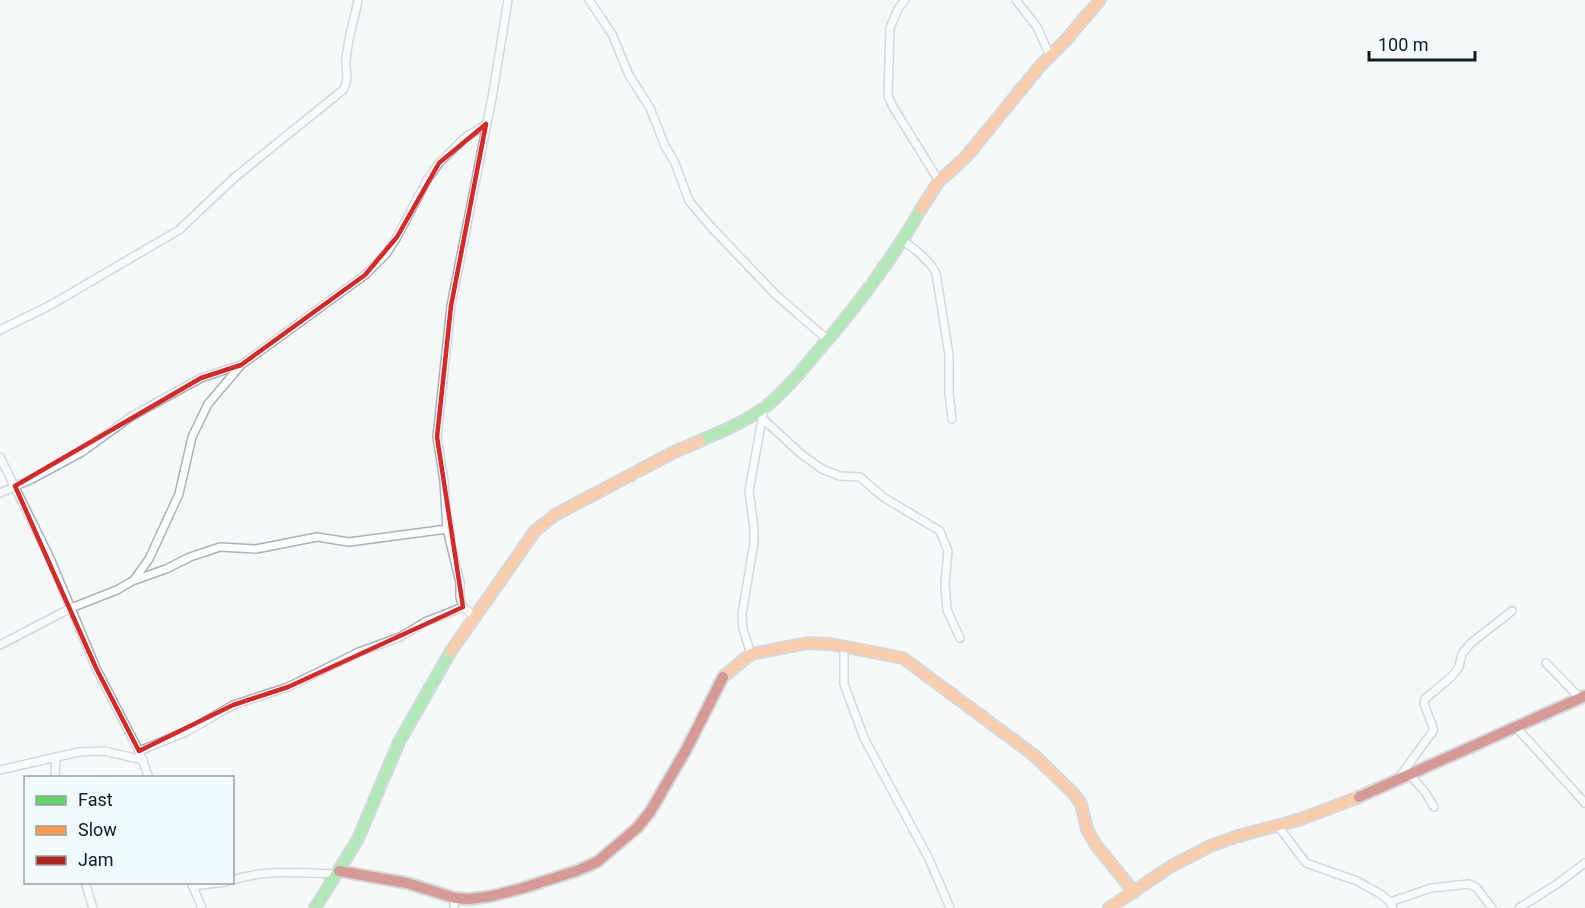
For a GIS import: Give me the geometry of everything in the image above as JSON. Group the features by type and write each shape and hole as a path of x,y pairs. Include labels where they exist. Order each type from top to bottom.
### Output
{"street":[{"path":"0,330 49,306 179,230 234,178 343,90 347,84 346,62 351,21 358,0"},
{"path":"474,616 463,607 447,529 444,481 437,437 451,306 508,0"},
{"path":"589,0 612,34 629,75 650,108 665,146 675,163 688,201 776,295 828,340"},
{"path":"905,0 898,9 890,28 888,96 939,181"},
{"path":"1016,0 1037,27 1050,56"},
{"path":"315,908 357,841 399,742 444,661 474,616 544,522 674,452 763,413 828,340 903,241 939,181 965,158 1100,0"},
{"path":"134,580 149,559 179,494 192,437 208,405 241,365 365,275 386,254 427,180 439,163 466,137 486,124"},
{"path":"903,241 920,252 936,273 948,355 948,393 952,419"},
{"path":"0,493 82,452 132,416 201,378 241,365"},
{"path":"763,413 801,454 822,469 840,476 860,477 883,496 940,531 948,551 945,584 947,610 960,638"},
{"path":"751,654 743,629 742,614 743,595 753,556 754,528 749,490 763,413"},
{"path":"0,457 49,556 96,668 139,751 149,776"},
{"path":"0,645 71,608 190,557 220,547 256,549 317,537 349,542 447,529"},
{"path":"139,751 186,732 233,705 288,687 359,652 400,637 425,622 463,607"},
{"path":"1404,777 1433,731 1424,704 1425,699 1451,677 1459,667 1462,654 1471,643 1512,611"},
{"path":"234,879 259,873 338,872 406,883 454,903 492,896 576,871 597,862 619,844 650,812 686,750 720,679 751,654 807,643 844,646 903,658 1035,756 1077,799 1084,813 1087,829 1096,845 1134,892"},
{"path":"844,646 844,684 864,738 929,859 950,908"},
{"path":"1109,908 1168,868 1211,845 1314,814 1404,777 1583,697 1546,663"},
{"path":"1516,727 1585,803"},
{"path":"0,770 79,752 104,751 143,760"},
{"path":"55,776 56,757"},
{"path":"1404,777 1425,792 1434,807"},
{"path":"1278,826 1306,864 1357,881 1382,895 1392,905 1431,888 1469,884 1476,887 1492,908"},
{"path":"1519,908 1585,863"},
{"path":"86,884 93,908"},
{"path":"192,884 202,908"}],"highlighted area":[{"path":"486,124 451,306 437,437 463,607 288,687 233,705 139,751 96,668 15,486 201,378 241,365 365,275 397,237 439,163"}],"traffic: fast":[{"path":"700,441 757,412 772,402 790,384 871,286 921,209"},
{"path":"315,908 357,841 399,742 451,651"}],"traffic: slow":[{"path":"921,209 939,181 965,158 1041,65 1100,0"},
{"path":"451,651 535,531 555,515 674,452 700,441"},
{"path":"723,677 751,654 808,643 830,644 903,658 1035,756 1074,794 1081,804 1087,829 1096,845 1134,892"},
{"path":"1109,908 1170,867 1210,846 1301,819 1359,797"}],"traffic: jam":[{"path":"339,871 407,883 455,898 469,899 523,888 597,862 637,828 650,812 686,750 723,677"},
{"path":"1359,797 1585,696"}]}
